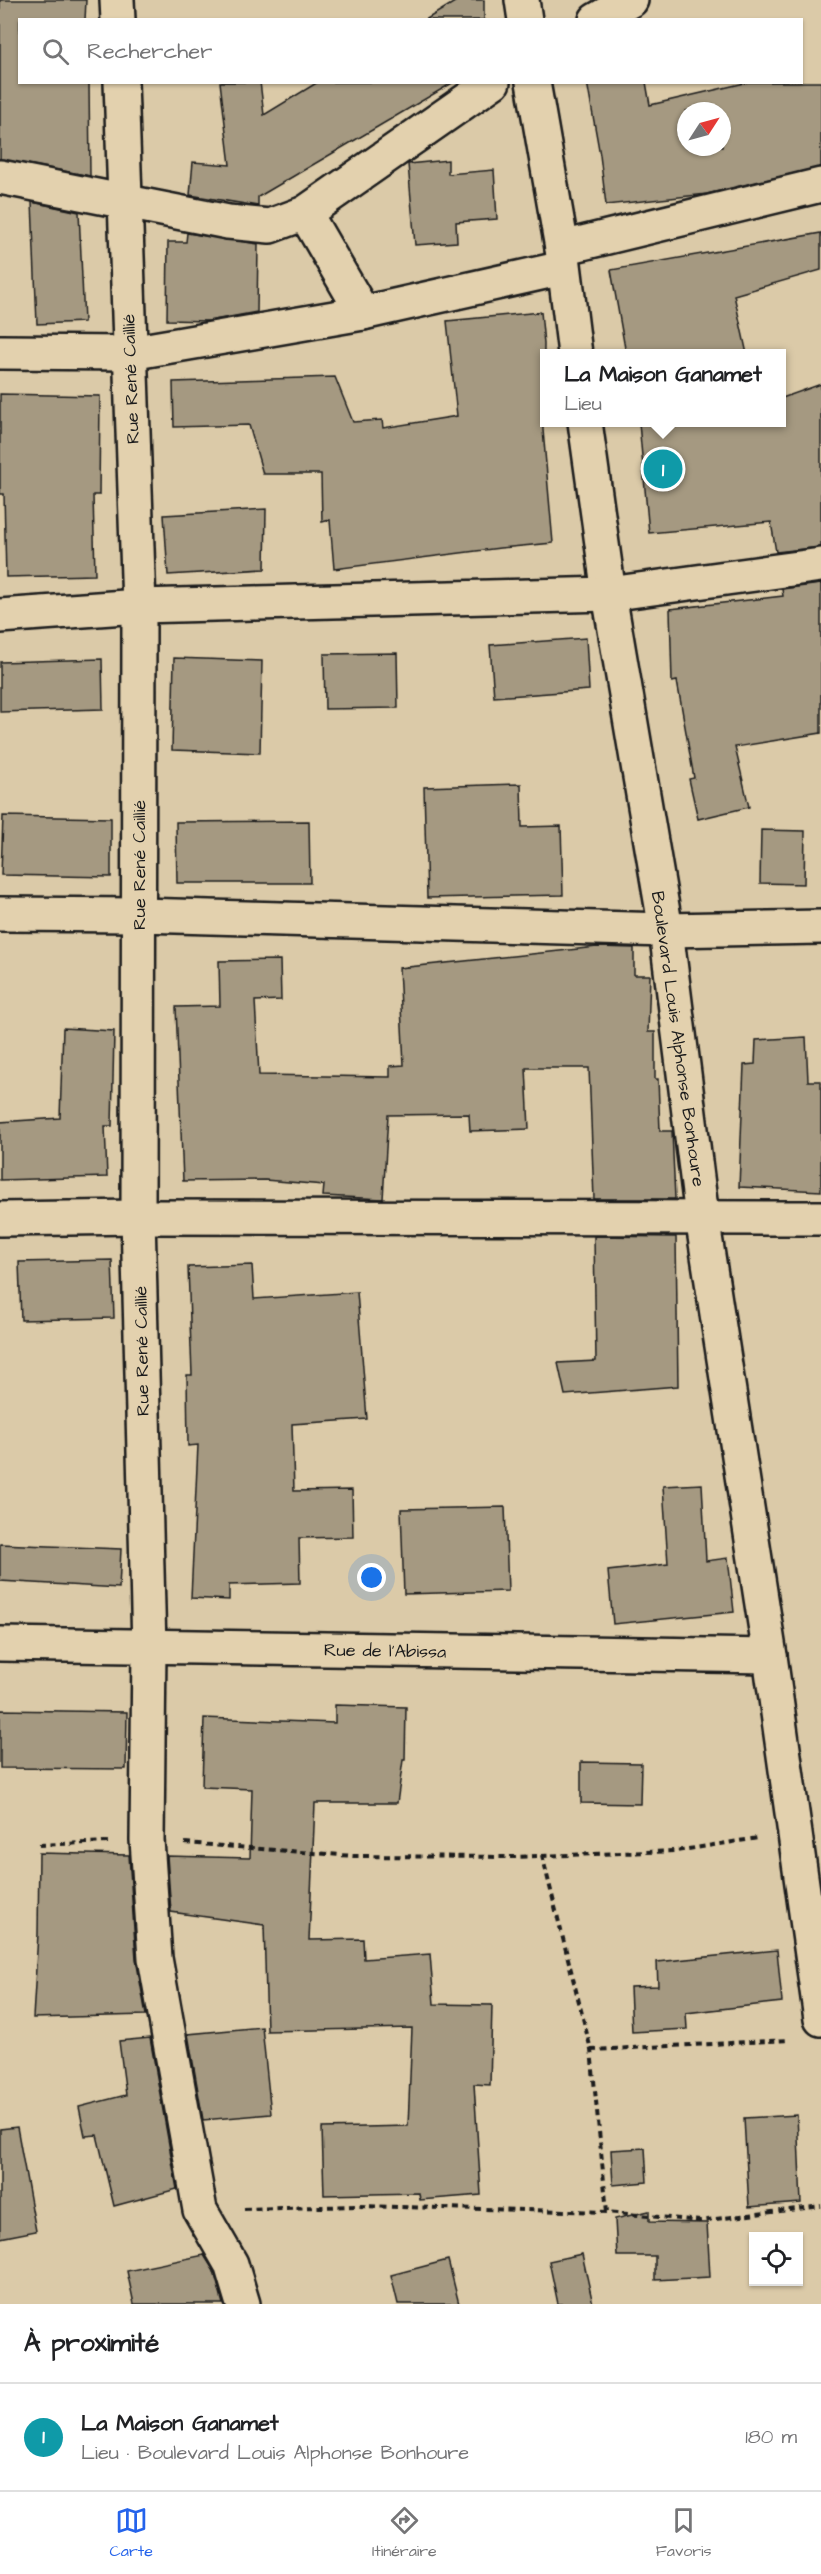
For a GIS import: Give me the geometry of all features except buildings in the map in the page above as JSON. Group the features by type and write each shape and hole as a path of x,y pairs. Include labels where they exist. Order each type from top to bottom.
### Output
{"street":[{"path":"117,0 118,18"},
{"path":"522,0 525,18"},
{"path":"600,18 631,0"},
{"name":"Rue René Caillié","path":"121,84 139,606 138,1216 149,1648 147,1840 155,1958 200,2210 231,2264 243,2304"},
{"path":"0,177 127,204 228,222 270,226 305,213 490,84"},
{"path":"533,84 574,349"},
{"path":"0,352 130,353 363,313 821,185"},
{"path":"305,213 363,313"},
{"name":"Boulevard Louis Alphonse Bonhoure","path":"586,427 609,594 666,930 702,1217 770,1656 794,1833 809,2029"},
{"path":"0,616 139,606 609,594 821,565"},
{"path":"0,914 140,915 666,930 821,927"},
{"path":"0,1219 138,1216 821,1218"},
{"name":"Rue de l'Abissa","path":"0,1644 770,1656"}],"path":[{"path":"39,1845 147,1840 353,1856 542,1855 676,1851 794,1833"},
{"path":"542,1855 591,2050 607,2212"},
{"path":"591,2050 809,2029"},
{"path":"200,2210 358,2206 607,2212 699,2220 821,2206"}],"place":[{"name":"La Maison Ganamet","path":"663,469"}]}
